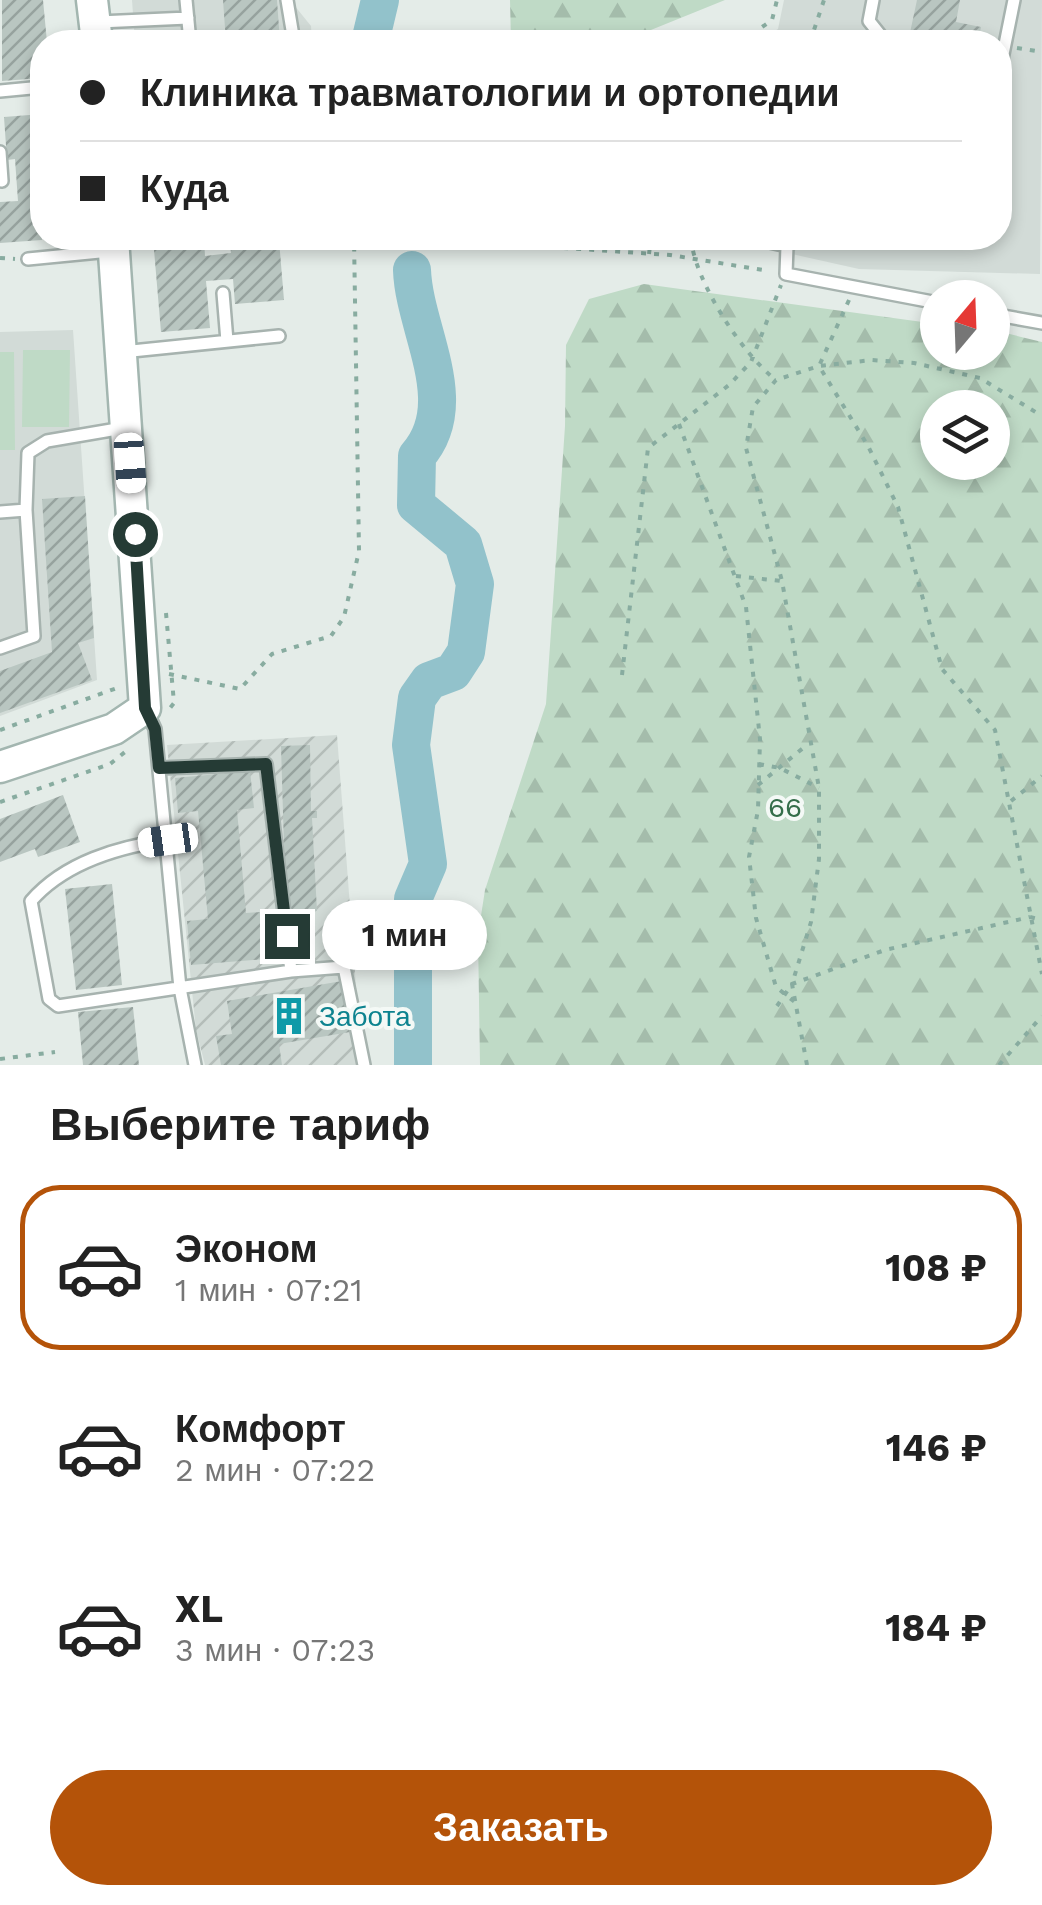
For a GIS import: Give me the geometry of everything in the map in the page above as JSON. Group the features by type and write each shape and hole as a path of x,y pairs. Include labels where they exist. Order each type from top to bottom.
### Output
{"main road":[{"path":"0,767 114,729 145,692 114,250"}],"lane":[{"path":"186,0 189,30"},
{"path":"286,0 292,30"},
{"path":"873,0 869,21 876,30"},
{"path":"1008,30 1014,0"},
{"path":"94,21 188,18"},
{"path":"0,91 30,88"},
{"path":"0,152 2,180"},
{"path":"28,260 82,250"},
{"path":"787,250 786,274 920,300"},
{"path":"222,293 227,342"},
{"path":"1010,318 1042,324"},
{"path":"122,352 278,336"},
{"path":"0,648 34,636 26,510 28,453 46,441 127,428"},
{"path":"0,512 26,510"},
{"path":"145,692 155,729 180,988 195,1065"},
{"path":"159,768 266,764 291,970"},
{"path":"168,840 88,860 44,887 31,901 49,999 58,1006 291,970 344,967 364,1065"}],"path":[{"path":"758,30 772,20 776,0"},
{"path":"814,30 824,0"},
{"path":"1027,50 1042,52"},
{"path":"0,730 145,692 171,674 240,689 272,654 331,636 344,617 358,551 354,250"},
{"path":"600,250 786,274 751,362 648,448 622,675"},
{"path":"649,254 650,250"},
{"path":"691,250 692,259 751,362 776,380"},
{"path":"819,366 855,287"},
{"path":"778,1006 792,984 812,922 819,859 819,788 808,744 782,582 746,448 753,407 776,380 819,366 872,360 980,378 1042,416"},
{"path":"819,366 868,446 898,506 942,669 995,730 1042,974"},
{"path":"679,424 746,608 759,764 749,856 756,918 776,987 796,1003"},
{"path":"736,576 782,582"},
{"path":"758,785 808,744"},
{"path":"759,764 780,768 819,788"},
{"path":"1011,801 1042,776"},
{"path":"792,984 885,950 1030,918 1042,920"},
{"path":"792,984 807,1065"},
{"path":"999,1065 1042,1016"},
{"path":"0,1059 55,1052"}],"shaded area":[{"path":"132,0 290,0 311,30 134,30"},
{"path":"784,0 1042,0 1040,274 859,269 774,250 1012,250 1012,30 778,29"},
{"path":"73,330 97,680 0,716 0,332"},
{"path":"337,735 362,1065 205,1065 196,1030 167,745"}],"green space":[{"path":"510,0 725,0 651,30 511,30"},
{"name":"66","path":"644,284 920,322 920,370 1010,370 1010,334 1042,342 1042,1065 480,1065 478,935 485,890 546,704 565,426 566,345 589,299"},
{"path":"23,350 70,350 69,427 22,427"},
{"path":"0,352 14,352 15,450 0,450"}],"building":[{"path":"2,0 43,0 46,30 30,30 30,79 2,81"},
{"path":"223,0 277,0 279,30 225,30"},
{"path":"917,0 960,0 956,22 981,27 980,30 911,30"},
{"path":"30,115 30,241 0,243 0,202 18,201 15,159 7,160 4,117"},
{"path":"154,250 205,250 205,256 231,250 280,250 284,300 235,304 233,279 206,281 210,328 161,332"},
{"path":"85,496 94,638 78,643 92,680 0,713 0,671 52,652 42,499"},
{"path":"310,745 311,811 317,811 317,818 312,818 317,911 286,913 281,746"},
{"path":"250,771 254,808 237,810 246,913 261,912 265,959 191,965 187,921 208,919 198,811 178,813 175,778"},
{"path":"63,795 80,842 38,857 35,849 0,862 0,819"},
{"path":"112,884 122,985 76,990 65,889"},
{"name":"Забота","path":"342,981 350,1032 279,1044 282,1065 221,1065 216,1036 232,1034 227,1001"},
{"path":"133,1007 139,1065 83,1065 78,1012"}],"waterway":[{"path":"373,30 380,0"},
{"path":"412,270 437,390 430,435 417,456 416,505 463,544 475,584 466,652 453,672 429,681 417,698 411,745 428,864 413,899 413,1065"}],"place":[{"name":"Забота","path":"289,1016"}],"route":[{"path":"135,534 145,708 155,729 159,768 266,764 287,936"}]}
